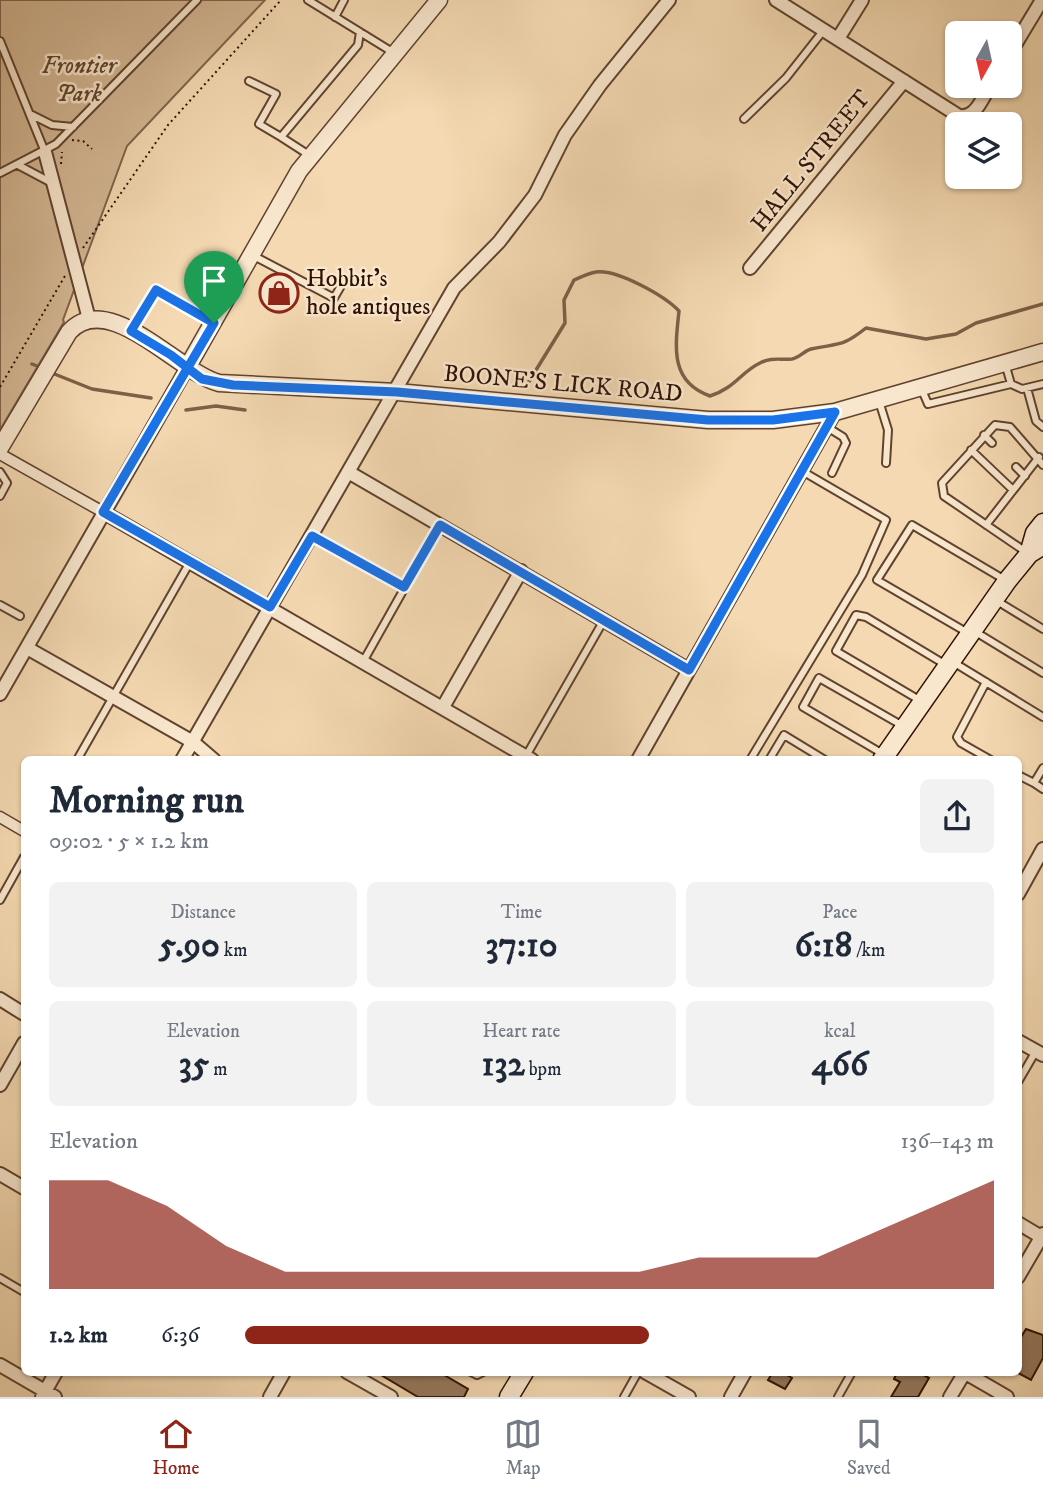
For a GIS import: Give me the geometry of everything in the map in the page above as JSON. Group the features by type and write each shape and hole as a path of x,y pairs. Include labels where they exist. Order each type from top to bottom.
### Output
{"main road":[{"path":"885,756 1007,581 1036,549 1035,533 1043,523"},
{"path":"509,1397 522,1376"}],"street":[{"path":"0,694 310,156 439,0"},
{"path":"184,756 397,392 454,288 499,242 535,195 565,135 600,85 669,0"},
{"path":"776,0 839,37 959,116 967,117 973,114 983,98"},
{"path":"839,37 862,0"},
{"path":"1022,38 1037,19 1042,0"},
{"name":"HALL STREET","path":"750,268 904,81"},
{"path":"0,447 61,344 75,326 89,319 46,152"},
{"name":"BOONE'S LICK ROAD","path":"89,319 114,321 171,355 202,379 233,385 397,392 708,420 773,420 835,412 1043,352"},
{"path":"640,756 835,412"},
{"path":"0,454 364,660 526,756"},
{"path":"350,473 689,670"},
{"path":"443,707 521,571"},
{"path":"27,648 193,742 209,756"},
{"path":"0,817 21,829"},
{"path":"1022,887 1043,849"},
{"path":"0,999 21,1012"},
{"path":"1022,1043 1040,1053"},
{"path":"0,1085 21,1049"},
{"path":"0,1174 21,1186"},
{"path":"1022,1225 1042,1236 1022,1270"},
{"path":"0,1366 47,1395 54,1376"},
{"path":"270,1397 282,1376"},
{"path":"354,1376 391,1397"},
{"path":"652,1376 689,1397"},
{"path":"731,1397 743,1376"},
{"path":"950,1397 962,1376"},
{"path":"971,1376 1007,1397"}],"lane":[{"path":"0,173 46,152 197,0"},
{"path":"307,0 396,54"},
{"path":"335,17 344,0"},
{"path":"744,119 786,78 824,30"},
{"path":"281,137 358,45 360,32"},
{"path":"0,41 46,152"},
{"path":"249,81 276,94 259,124 310,156"},
{"path":"31,115 52,125 73,127"},
{"path":"18,165 42,176 57,188"},
{"path":"252,255 334,298 345,279"},
{"path":"131,331 156,290 214,323"},
{"path":"1004,362 1011,384"},
{"path":"921,387 928,404 1011,384 1027,388 1043,384"},
{"path":"1027,388 1036,421 1043,427"},
{"path":"879,399 888,430 886,463"},
{"path":"1036,549 986,525 944,496 942,491 944,478 995,425 1010,427 1039,457 1043,465"},
{"path":"827,427 846,443 832,473"},
{"path":"984,435 992,443"},
{"path":"971,450 1013,490"},
{"path":"986,525 1039,457"},
{"path":"1016,467 1025,476"},
{"path":"752,756 863,573 886,520 802,471"},
{"path":"0,472 8,483 0,496"},
{"path":"364,660 440,525"},
{"path":"877,580 912,525 1007,581"},
{"path":"312,536 404,587"},
{"path":"79,756 111,695 190,562"},
{"path":"863,573 1043,673"},
{"path":"994,599 1043,629"},
{"path":"0,605 20,616"},
{"path":"922,701 836,651 856,615 866,617 986,682 1043,717"},
{"path":"530,756 604,620"},
{"path":"882,756 803,707 819,678 905,727"},
{"path":"983,756 959,742 957,734 986,682"},
{"path":"771,756 784,735 820,756"},
{"path":"1034,783 1043,768"},
{"path":"1022,777 1043,789"},
{"path":"0,900 21,863"},
{"path":"1022,1077 1040,1053"},
{"path":"0,1278 21,1290"},
{"path":"624,1397 637,1376"},
{"path":"838,1397 850,1376"}],"path":[{"path":"0,387 83,246 190,98 281,0"},
{"path":"67,144 78,139 93,149"},
{"path":"62,170 64,147"},
{"path":"80,234 83,246"}],"green space":[{"name":"Frontier Park","path":"0,0 265,0 127,146 64,322 0,430"}],"building":[{"path":"1026,1329 1043,1335 1043,1358 1031,1380 1022,1375 1022,1336"},
{"path":"383,1376 446,1376 468,1389 464,1397 418,1397"},
{"path":"770,1376 792,1378 785,1389 768,1380"},
{"path":"895,1376 929,1378 918,1397 891,1397 900,1382 894,1379"}],"waterway":[{"path":"528,383 565,323 564,300 574,280 596,272 628,279 663,298 679,311 677,350 682,373 697,390 710,396 726,389 764,361 795,358 811,349 846,341 866,328 926,339 956,334 976,323 1043,304"},
{"path":"32,364 42,368"},
{"path":"52,373 92,389 151,398"},
{"path":"186,410 216,406 245,410"}],"place":[{"name":"Hobbit's hole antiques","path":"279,293"}],"route":[{"path":"214,323 156,290 131,331 171,355 187,368 202,379 233,385 397,392 708,420 773,420 835,412 689,670 440,525 404,587 312,536 270,607 103,512 187,368 214,323"}]}
